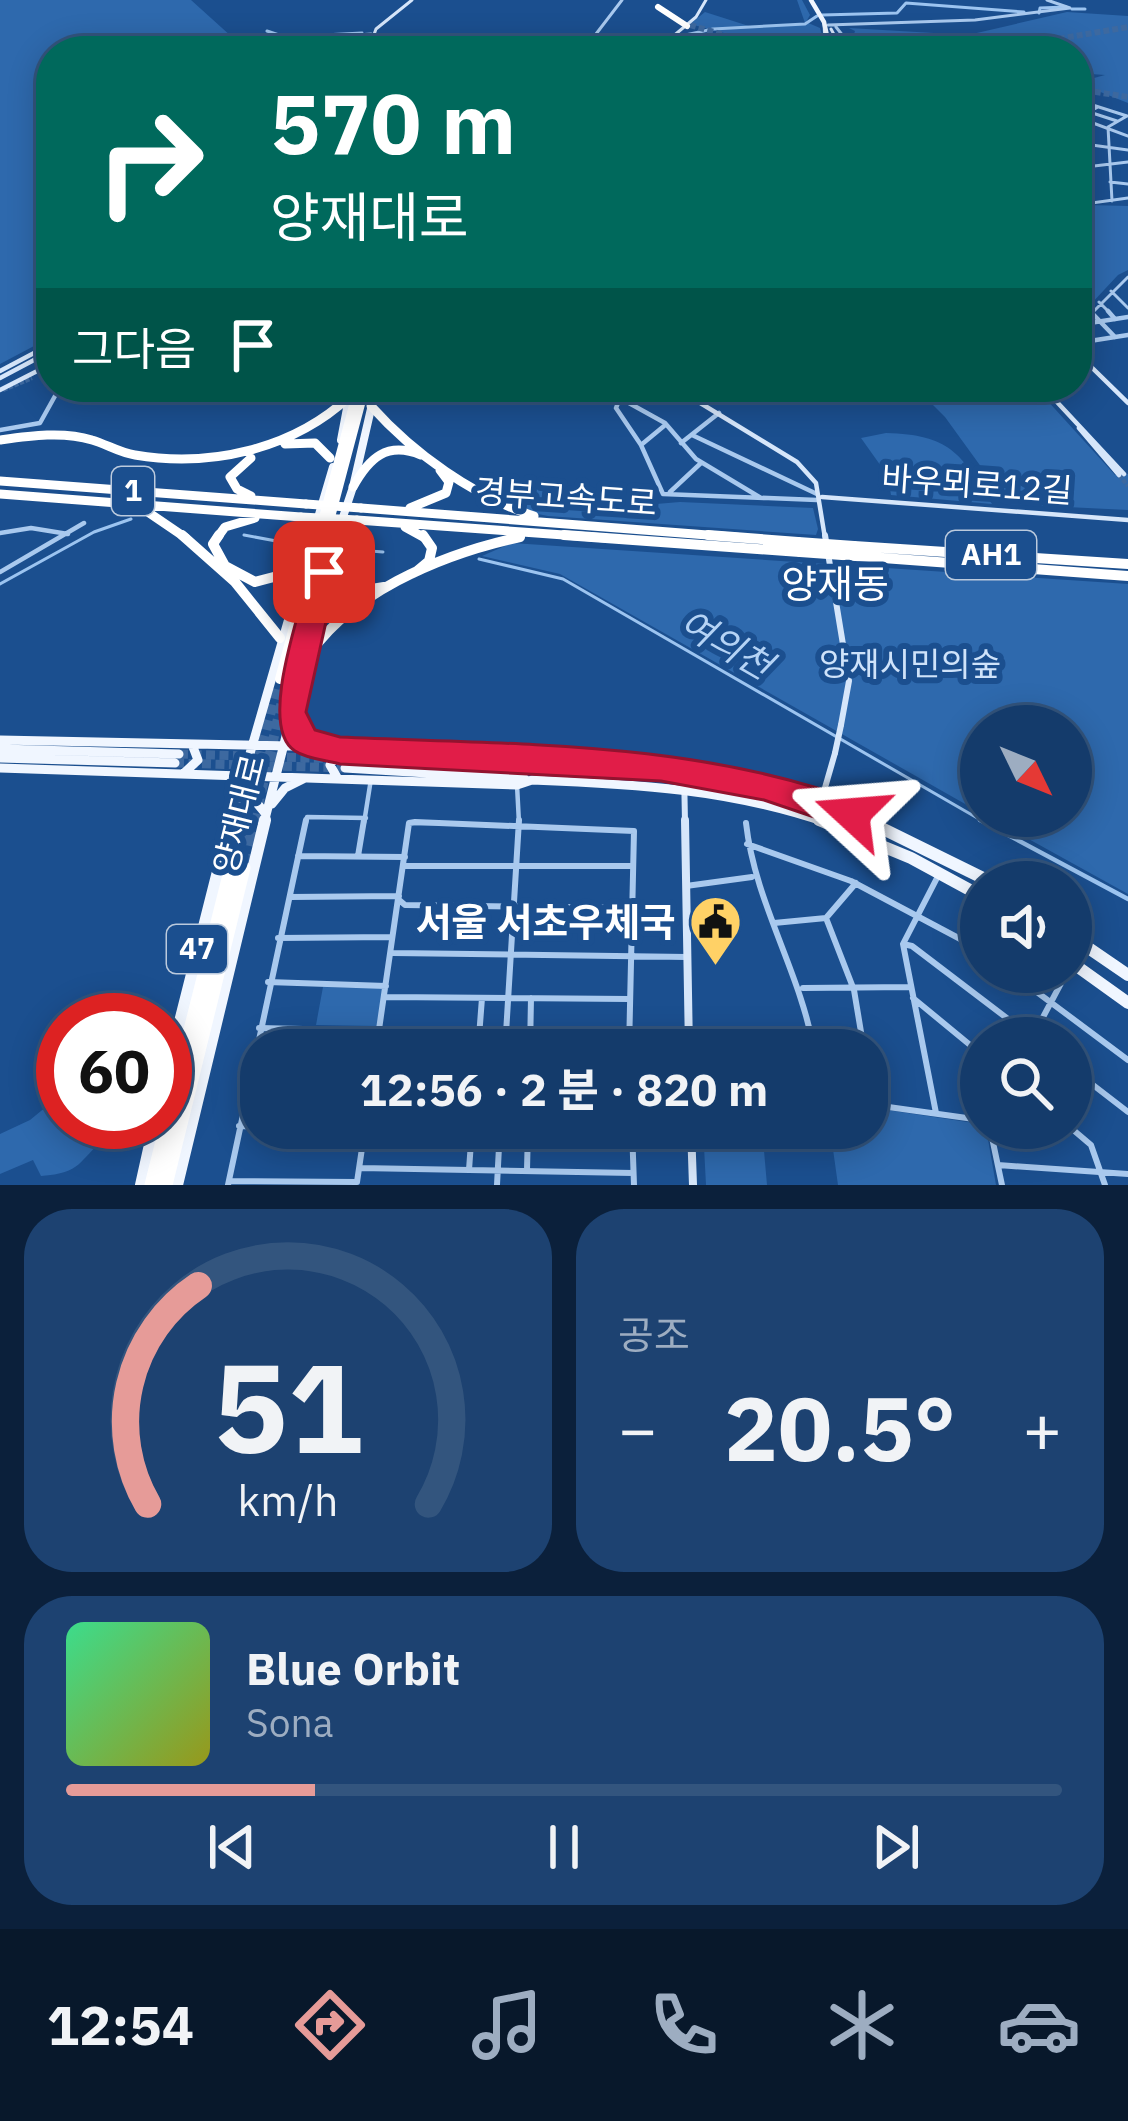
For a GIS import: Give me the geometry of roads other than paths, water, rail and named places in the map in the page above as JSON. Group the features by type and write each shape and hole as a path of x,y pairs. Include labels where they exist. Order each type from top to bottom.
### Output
{"highway":[{"path":"657,3 689,25"},
{"path":"0,443 40,435 86,438 139,455 221,460 325,421 344,402"},
{"path":"282,684 353,402"},
{"path":"371,406 387,424 491,500 574,530"},
{"path":"265,502 232,483 232,473 243,462 303,440 322,446 330,458"},
{"path":"0,443 13,446 17,453"},
{"path":"353,487 370,458 395,448 418,454 448,479 446,493 433,502 375,515"},
{"name":"경부고속도로","path":"0,481 306,503 359,514"},
{"name":"경부고속도로","path":"0,496 301,517 375,515 1128,576"},
{"path":"136,505 171,526 262,611 280,638"},
{"path":"335,543 337,574 344,584 362,591 383,588 427,563 432,548 423,535 375,515"},
{"path":"286,516 229,525 215,537 215,554 245,581 273,582 294,566 308,528"},
{"path":"302,666 319,638 344,615 463,554 506,539 574,530"},
{"name":"경부고속도로","path":"855,551 1128,564"},
{"path":"152,1185 237,868 164,1185"}],"main road":[{"path":"811,0 833,36"},
{"name":"양재대로","path":"187,993 280,638 351,402"},
{"name":"양재대로","path":"177,1185 302,666 372,402"},
{"path":"305,552 308,528 341,429"},
{"path":"294,702 292,722 301,738 371,779 517,784 532,780"},
{"path":"218,746 243,736 258,719"},
{"path":"0,740 283,746 343,764 682,787 816,819 960,884"},
{"path":"0,768 179,764 199,760 191,746"},
{"path":"0,753 179,764 228,781 237,796"},
{"path":"231,818 251,801 260,803 266,814 285,788 343,764 528,761 684,770 764,785 820,803 901,833 960,865"},
{"path":"208,774 308,777"},
{"path":"1092,950 1128,975"},
{"path":"1092,978 1128,1003"},
{"path":"141,1185 149,1149"}],"street":[{"path":"344,36 371,34 412,0"},
{"path":"594,36 622,0"},
{"path":"679,36 707,0"},
{"path":"830,26 984,20 998,14 1040,15 1070,8 1047,0"},
{"path":"830,26 849,25"},
{"path":"830,26 836,36"},
{"path":"830,26 833,36"},
{"path":"830,26 833,36"},
{"path":"1092,104 1127,116"},
{"path":"1092,110 1098,106"},
{"path":"1092,113 1118,121"},
{"path":"1108,127 1127,116"},
{"path":"1092,122 1128,136"},
{"path":"1108,127 1112,201"},
{"path":"1092,145 1128,150"},
{"path":"1092,166 1128,162"},
{"path":"1110,182 1128,184"},
{"path":"1092,203 1128,198"},
{"path":"1092,310 1126,280"},
{"path":"1110,290 1128,308"},
{"path":"1099,302 1115,319"},
{"path":"1092,314 1115,337"},
{"path":"1092,323 1128,316"},
{"path":"1092,341 1128,335"},
{"path":"0,380 36,363"},
{"path":"0,380 36,363"},
{"path":"1092,368 1128,404"},
{"path":"32,378 36,373"},
{"path":"0,430 43,423 55,402"},
{"path":"618,402 616,408 665,494"},
{"path":"627,402 666,425 701,464 744,484 762,499"},
{"path":"700,402 797,462 822,497 849,681 816,819"},
{"path":"1055,402 1122,474"},
{"path":"680,444 719,413"},
{"path":"641,446 666,425"},
{"path":"692,435 822,497"},
{"path":"665,494 701,464"},
{"path":"665,494 813,502 822,497"},
{"name":"바우뫼로12길","path":"822,497 1128,520"},
{"path":"0,572 84,523"},
{"path":"0,533 31,528 68,534"},
{"path":"684,770 689,1029"},
{"path":"358,856 371,779"},
{"path":"506,1029 519,825 517,784"},
{"path":"366,818 307,817 259,1028 380,1029 409,823 634,831 628,1029"},
{"path":"746,823 752,877 802,988 810,1029"},
{"path":"747,844 856,883 960,938"},
{"path":"298,856 633,866"},
{"path":"936,1113 903,944 940,872"},
{"path":"684,887 752,877"},
{"path":"774,923 826,918 856,883"},
{"path":"288,897 398,897 405,905 632,908"},
{"path":"826,918 854,990 860,1029"},
{"path":"278,938 392,937"},
{"path":"903,944 912,946 1005,1017"},
{"path":"390,953 687,958"},
{"path":"268,982 386,986"},
{"path":"802,988 911,987"},
{"path":"1039,993 1128,1060"},
{"path":"1043,1017 1056,993"},
{"path":"385,997 629,999"},
{"path":"479,1029 482,998"},
{"path":"530,1029 531,998"},
{"path":"914,998 960,1036"},
{"path":"1092,1084 1128,1112"},
{"path":"888,1106 960,1117"},
{"path":"240,1121 229,1183 357,1184 362,1149"},
{"path":"1092,1147 1106,1185"},
{"path":"469,1170 470,1149"},
{"path":"497,1185 499,1149"},
{"path":"527,1172 528,1149"},
{"path":"632,1149 634,1185"},
{"path":"692,1149 693,1185"},
{"path":"995,1149 1002,1185"},
{"path":"998,1165 1128,1174"},
{"path":"360,1168 633,1173"}],"waterway":[{"path":"822,15 897,13 906,3 1024,12"},
{"path":"1039,13 1040,8 1066,7"},
{"path":"1072,9 1085,9"},
{"path":"681,36 713,29 805,24 817,16"},
{"path":"267,31 282,36"},
{"path":"304,36 362,33"},
{"name":"여의천","path":"0,584 94,532 131,519"},
{"name":"여의천","path":"244,535 287,543"},
{"name":"여의천","path":"345,549 383,552"},
{"name":"여의천","path":"479,559 563,579 960,808"},
{"name":"여의천","path":"1012,837 1128,899"}],"tunnel":[{"path":"690,25 728,36"},
{"path":"1076,36 1128,27"},
{"path":"1092,91 1128,97"},
{"path":"3,390 32,378"},
{"path":"1119,475 1128,486"},
{"path":"243,823 278,683"},
{"path":"254,823 286,684"},
{"path":"179,754 347,759"},
{"path":"175,763 345,768"},
{"path":"232,867 244,820"},
{"path":"243,868 254,820"}],"place":[{"name":"서울 서초우체국","path":"715,968"}],"district":[{"name":"양재동","path":"835,584"}],"park label":[{"name":"양재시민의숲","path":"910,664"}]}
